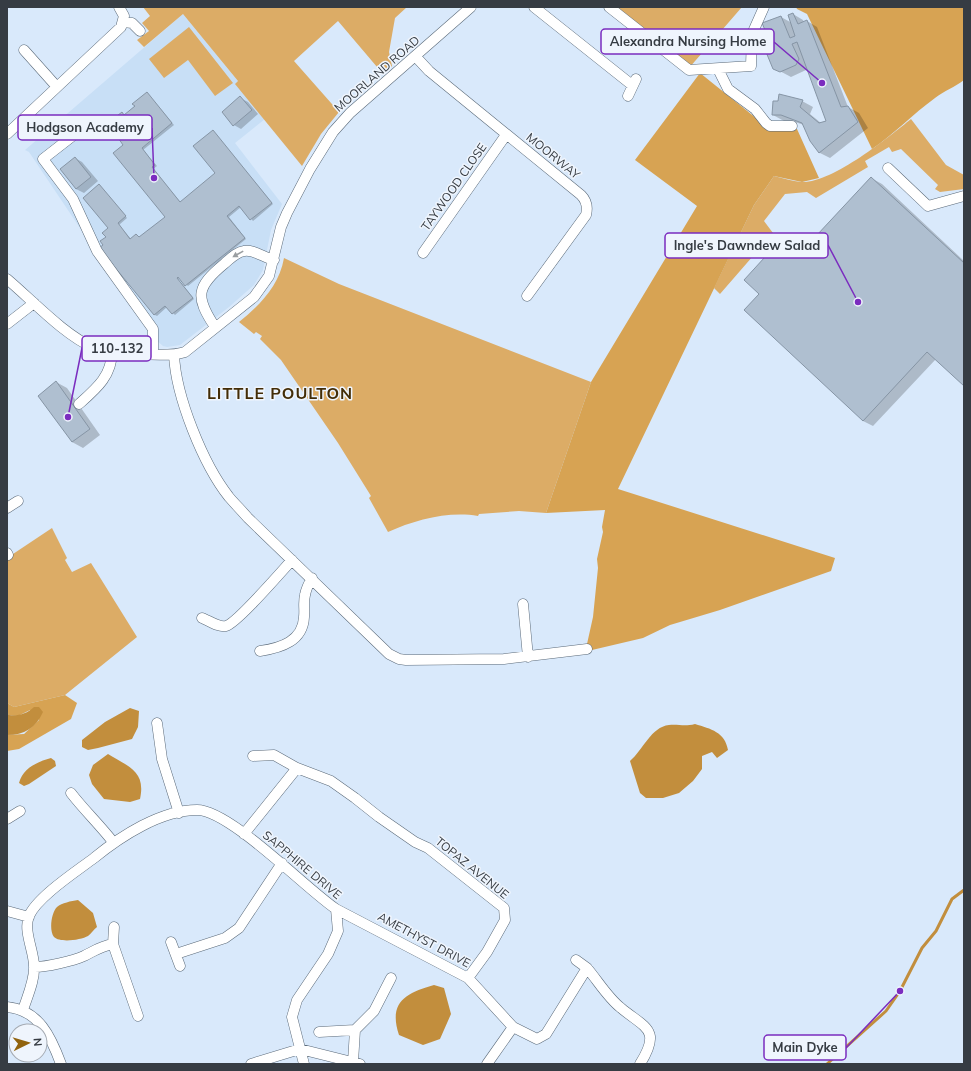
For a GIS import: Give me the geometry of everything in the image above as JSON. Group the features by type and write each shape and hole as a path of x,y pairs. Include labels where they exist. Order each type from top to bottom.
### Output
{"street":[{"path":"7,134 121,27 124,22 124,16 119,7"},
{"name":"MOORLAND ROAD","path":"7,279 86,345 100,350 153,354 174,355 185,352 254,297 266,282 274,260 279,234 287,214 310,169 333,132 350,113 416,57 471,7"},
{"path":"534,7 634,82 628,96"},
{"path":"609,7 689,70 751,66 752,34 764,7"},
{"path":"124,22 132,23 140,31"},
{"path":"24,50 57,87"},
{"name":"MOORWAY","path":"416,57 429,71 506,135 581,194 587,207 586,215 527,296"},
{"path":"718,69 728,89 754,109 766,123 770,126 792,126"},
{"path":"88,124 43,159 74,199 97,251 153,329 153,354"},
{"name":"TAYWOOD CLOSE","path":"423,253 506,135"},
{"path":"888,168 928,206 964,196"},
{"path":"215,327 208,316 201,298 201,291 209,276 234,256 244,251 250,251 262,257 274,260"},
{"path":"7,324 34,303"},
{"path":"79,404 105,380 112,360 112,351"},
{"path":"174,355 175,374 179,392 213,471 234,502 389,654 399,659 479,660 587,649"},
{"path":"7,508 18,501"},
{"path":"202,618 222,626 229,624 250,605 292,560"},
{"path":"260,651 280,648 292,641 300,633 304,624 305,593 312,578"},
{"path":"523,604 528,656"},
{"path":"157,723 162,759 179,813"},
{"name":"TOPAZ AVENUE","path":"253,756 274,755 297,768 331,781 415,842 428,848 504,908 505,920 487,952 468,978"},
{"path":"244,834 297,768"},
{"path":"71,793 83,808 96,820 113,842"},
{"name":"SAPPHIRE DRIVE","path":"28,917 40,900 113,842 146,824 179,813 198,810 210,814 244,834 282,863 322,900 336,909 338,931 328,954 297,1000 292,1018 304,1064"},
{"path":"7,818 20,812"},
{"path":"176,954 225,938 239,928 282,863"},
{"name":"AMETHYST DRIVE","path":"336,909 468,978 514,1027 536,1038 546,1034 587,968"},
{"path":"7,911 28,917 28,931 35,967 23,1010"},
{"path":"114,927 113,944 138,1016"},
{"path":"171,942 180,966"},
{"path":"35,967 44,967 72,960 83,956 96,948 113,944"},
{"path":"576,960 587,968 621,1008 635,1017 648,1029 650,1039 648,1053 640,1064"},
{"path":"319,1032 355,1030 374,1011 391,978"},
{"path":"7,1007 23,1010 43,1026 54,1043 61,1064"},
{"path":"487,1064 514,1027"},
{"path":"252,1064 300,1049 357,1063 355,1030"}],"shaded area":[{"path":"143,7 407,7 395,18 389,52 392,66 383,74 338,21 294,61 339,112 321,134 302,166 235,84 238,81 183,14 144,47 137,40 149,31 142,23 150,16"},
{"path":"613,7 742,7 689,68"},
{"path":"796,7 962,7 964,8 964,80 935,98 872,149 807,14"},
{"path":"183,14 238,81 236,84 265,119 235,143 282,204 271,230 263,270 254,285 229,307 180,345 167,347 163,346 150,335 137,313 29,152 25,150"},
{"path":"189,27 233,83 215,96 188,60 164,78 149,59"},
{"path":"700,73 766,126 779,130 797,129 819,178 802,182 774,176 754,205 618,489 835,558 831,571 720,610 670,625 643,638 592,650 587,644 593,617 598,568 597,559 603,532 602,527 605,510 546,513 591,382 697,206 635,160"},
{"path":"911,119 946,165 964,175 964,189 940,192 935,189 938,185 901,149 892,152 889,147 865,161 868,167 816,198 807,192 785,194 764,221 773,233 720,294 714,288 754,205 774,176 801,182 813,181 828,176 859,158 889,137"},
{"path":"284,258 339,284 591,382 546,513 519,511 479,514 478,516 443,516 420,520 388,532 369,498 371,496 338,443 281,360 260,339 262,336 256,332 254,334 239,322 268,294 278,277"},
{"path":"52,528 67,558 65,560 72,572 91,563 137,637 65,695 14,707 7,703 7,558"},
{"path":"65,695 77,703 71,719 19,749 7,751 7,735 24,734 39,720 30,710 18,716 9,715 7,712 7,703 14,707"},
{"path":"34,707 39,707 43,712 37,722 29,730 19,734 7,735 7,712 9,715 19,715"},
{"path":"130,708 139,711 138,727 132,739 88,750 82,747 82,740 105,722"},
{"path":"695,724 712,730 720,735 724,739 728,750 717,758 712,752 702,756 702,769 693,781 679,793 663,798 646,798 640,793 630,761 657,730 669,725"},
{"path":"108,754 129,767 138,776 141,790 140,799 130,802 104,799 92,784 89,775 93,765"},
{"path":"51,758 55,761 56,766 29,784 24,786 19,783 24,773 31,766"},
{"path":"78,900 93,913 97,927 88,936 81,939 57,939 52,934 51,926 53,913 61,904"},
{"path":"434,985 444,988 451,1014 440,1039 423,1045 399,1035 396,1024 396,1014 402,1001 415,992"}],"building":[{"path":"793,13 798,24 807,20 841,107 848,106 858,122 819,153 810,141 802,123 781,115 772,115 773,101 778,101 779,94 803,100 800,107 819,123 826,121 797,42 792,44 799,59 796,65 780,72 773,69 766,52 773,49 762,23 781,16 790,38 795,36 788,15"},
{"path":"147,92 172,123 142,148 155,165 152,167 180,202 215,173 193,146 213,130 272,203 250,220 239,206 227,216 245,238 185,286 178,277 177,278 193,298 172,314 165,306 154,315 99,248 103,245 100,241 106,237 102,233 108,228 83,198 99,184 126,216 118,223 130,239 136,234 139,237 165,217 113,153 123,145 108,123 122,112 124,115 135,106 132,104"},
{"path":"240,96 252,110 233,126 222,112"},
{"path":"75,157 91,177 76,189 60,169"},
{"path":"871,177 964,263 964,386 927,352 863,421 744,310 759,294 744,280 786,234 803,250"},
{"path":"56,381 90,429 72,442 38,396"}],"waterway":[{"path":"827,1064 886,1011 900,991 922,948 936,931 952,899 964,890"}],"place":[{"name":"Alexandra Nursing Home","path":"822,83"},
{"name":"Hodgson Academy","path":"154,178"},
{"name":"Ingle's Dawndew Salad","path":"858,302"},
{"name":"110-132","path":"68,417"},
{"name":"Main Dyke","path":"900,991"}],"district":[{"name":"LITTLE POULTON","path":"280,393"}]}
